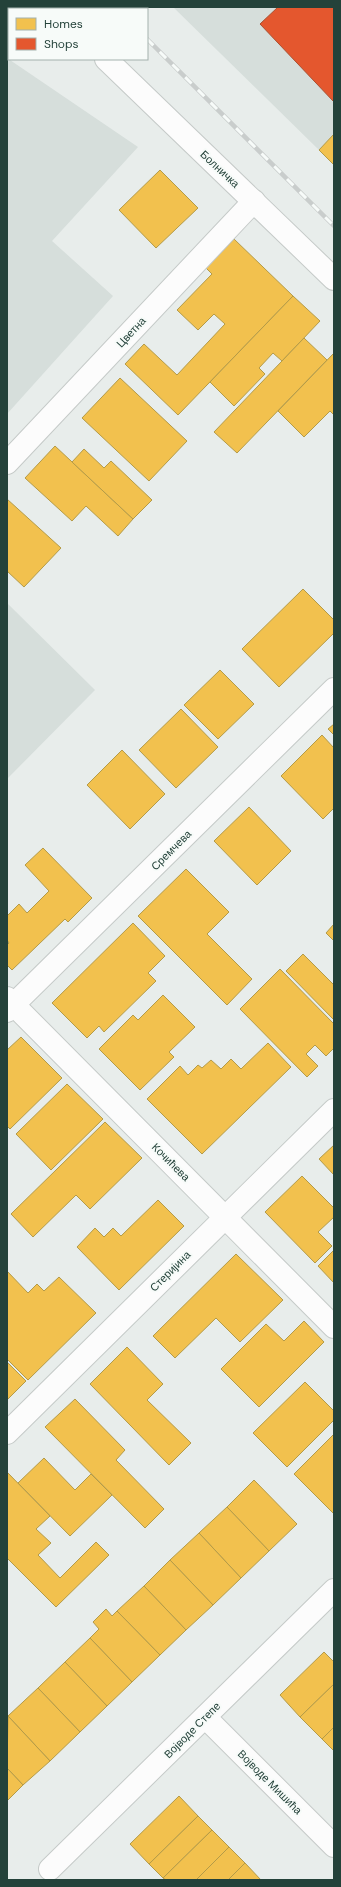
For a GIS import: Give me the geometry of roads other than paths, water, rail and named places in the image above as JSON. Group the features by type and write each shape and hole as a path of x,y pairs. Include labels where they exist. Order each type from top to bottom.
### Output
{"street":[{"name":"Болничка","path":"107,60 334,279"},
{"name":"Цветна","path":"7,463 254,201"},
{"name":"Сремчева","path":"9,1005 334,689"},
{"name":"Кочићева","path":"9,1005 334,1327"},
{"name":"Стеријина","path":"7,1433 334,1110"},
{"name":"Војводе Степе","path":"50,1869 334,1590"},
{"name":"Војводе Мишића","path":"205,1717 334,1846"}],"railway":[{"path":"148,40 334,226"}]}
